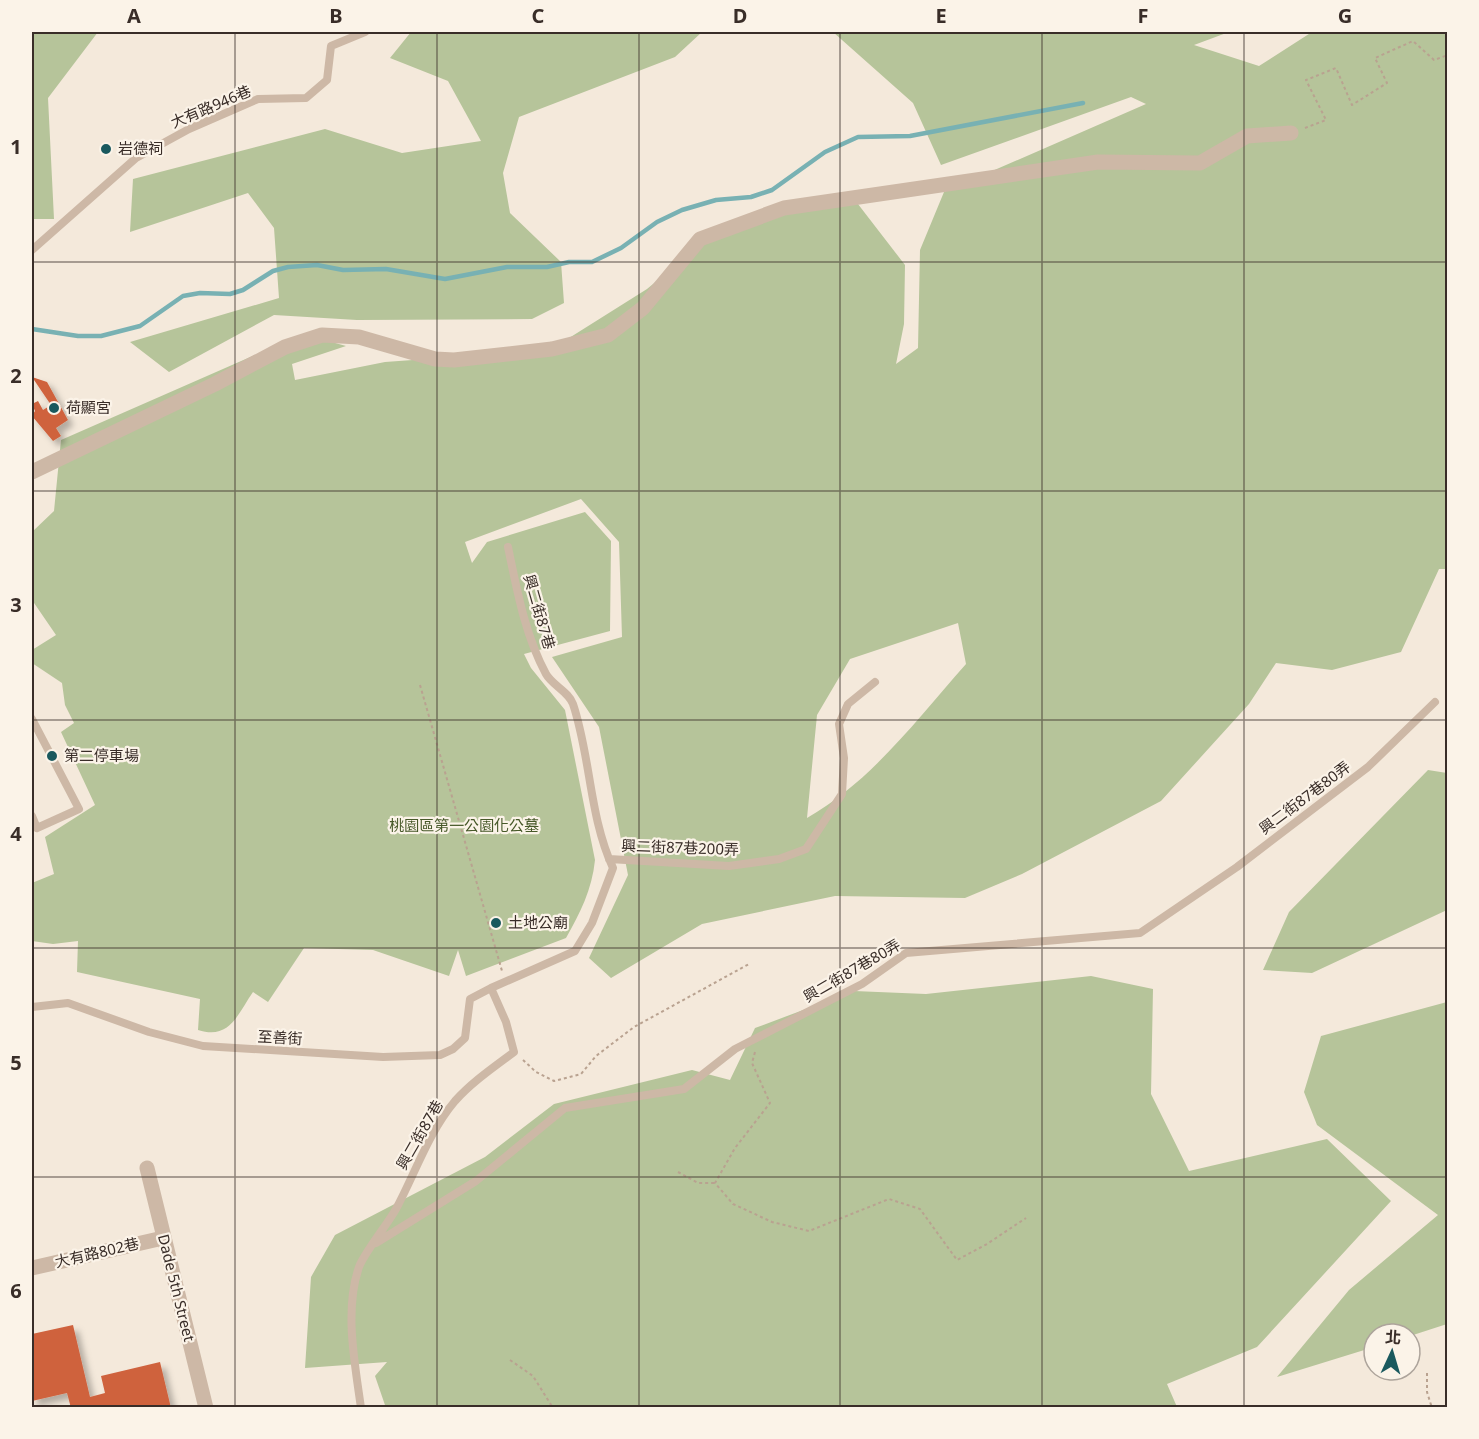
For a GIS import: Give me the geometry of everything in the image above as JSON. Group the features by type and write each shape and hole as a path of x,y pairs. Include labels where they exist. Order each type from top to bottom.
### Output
{"street":[{"path":"32,472 215,384 285,347 322,335 359,337 435,359 454,360 552,349 608,335 643,308 700,240 784,208 1098,162 1200,163 1246,136 1291,134"},
{"name":"Dade 5th Street","path":"147,1168 206,1407"},
{"name":"大有路802巷","path":"32,1268 164,1238"}],"lane":[{"name":"大有路946巷","path":"32,250 136,158 189,129 258,99 306,98 327,80 331,46 365,32"},
{"name":"興二街87巷","path":"491,988 575,951 592,923 613,868 594,810 581,735 572,701 547,677 533,648 508,547"},
{"name":"興二街87巷200弄","path":"609,859 729,867 779,860 806,849 842,794 844,758 839,724 848,704 875,682"},
{"name":"興二街87巷80弄","path":"376,1243 476,1181 565,1108 684,1089 735,1049 862,984 906,952 1140,933 1237,867 1368,767 1435,702"},
{"path":"32,719 80,809 38,828 32,816"},
{"path":"491,988 506,1022 514,1052"},
{"name":"至善街","path":"32,1007 69,1003 149,1032 203,1046 383,1058 440,1055 453,1049 465,1038 470,999 491,988"},
{"name":"興二街87巷","path":"361,1407 354,1338 353,1296 359,1265 376,1243 396,1209 431,1137 454,1102 475,1082 514,1052"}],"path":[{"path":"1291,134 1326,120 1306,80 1336,68 1352,105 1387,83 1375,58 1413,41 1434,60 1448,55"},
{"path":"420,685 505,982"},
{"path":"514,1052 536,1072 555,1081 581,1074 596,1056 634,1027 749,964"},
{"path":"715,1183 735,1148 770,1103 752,1063 758,1037"},
{"path":"678,1172 698,1183 715,1183 733,1204 772,1222 809,1231 889,1199 920,1209 957,1260 987,1244 1026,1218"},
{"path":"510,1360 533,1376 553,1407"},
{"path":"1427,1373 1427,1392 1432,1407"}],"green space":[{"path":"32,32 98,32 48,98 54,219 32,219"},
{"path":"411,32 702,32 675,57 519,117 503,173 510,213 561,262 564,303 532,319 357,320 274,315 169,372 130,342 279,298 274,228 248,193 130,232 133,179 325,129 402,153 481,141 448,81 390,58"},
{"name":"桃園區第一公園化公墓","path":"833,32 1229,32 1194,45 1259,66 1312,32 1447,32 1447,569 1439,569 1401,652 1332,670 1276,663 1249,704 1161,801 1022,874 965,898 835,896 702,924 611,978 589,958 628,875 599,727 552,657 622,637 619,542 581,499 465,542 472,563 487,542 585,512 611,541 610,631 524,654 531,668 565,710 595,860 581,910 566,938 466,976 458,950 449,976 373,950 304,948 268,1002 253,992 237,1017 218,1032 198,1030 200,999 77,972 78,941 53,944 32,941 32,883 54,874 45,837 95,805 61,732 74,723 65,705 62,683 32,663 32,650 56,635 32,600 32,532 54,511 61,440 303,334 346,346 292,364 295,380 385,362 550,350 647,289 725,225 851,195 905,265 904,324 896,364 918,348 920,250 944,192 1146,104 1131,97 941,165 913,103","holes":["958,623 966,664 873,768 830,803 807,818 817,715 850,659"]},
{"path":"1428,770 1447,773 1447,910 1312,973 1263,970 1289,912"},
{"path":"1091,976 1153,989 1151,1094 1189,1171 1327,1139 1391,1201 1257,1347 1167,1384 1177,1407 386,1408 375,1376 387,1362 305,1368 311,1277 335,1235 485,1157 554,1104 692,1070 730,1080 755,1028 854,991 926,994"},
{"path":"1447,1002 1447,1324 1422,1332 1422,1322 1362,1322 1362,1351 1277,1377 1349,1290 1438,1215 1317,1125 1304,1092 1321,1036"}],"building":[{"name":"荷顯宮","path":"32,377 47,382 68,420 56,428 61,436 53,441 32,416 35,411 32,404 38,401 43,410 51,405"},
{"path":"73,1325 90,1397 105,1393 101,1376 160,1362 171,1408 71,1408 67,1393 32,1401 32,1334"}],"waterway":[{"path":"32,329 78,336 101,336 140,326 183,296 200,293 230,294 243,290 273,271 288,267 317,265 343,270 386,269 445,279 507,267 547,267 569,262 592,262 621,248 657,222 682,210 716,200 751,197 772,190 825,152 858,137 910,136 1083,103"}],"place":[{"name":"岩德祠","path":"106,149"},
{"name":"荷顯宮","path":"54,408"},
{"name":"第二停車場","path":"52,756"},
{"name":"土地公廟","path":"496,923"}]}
